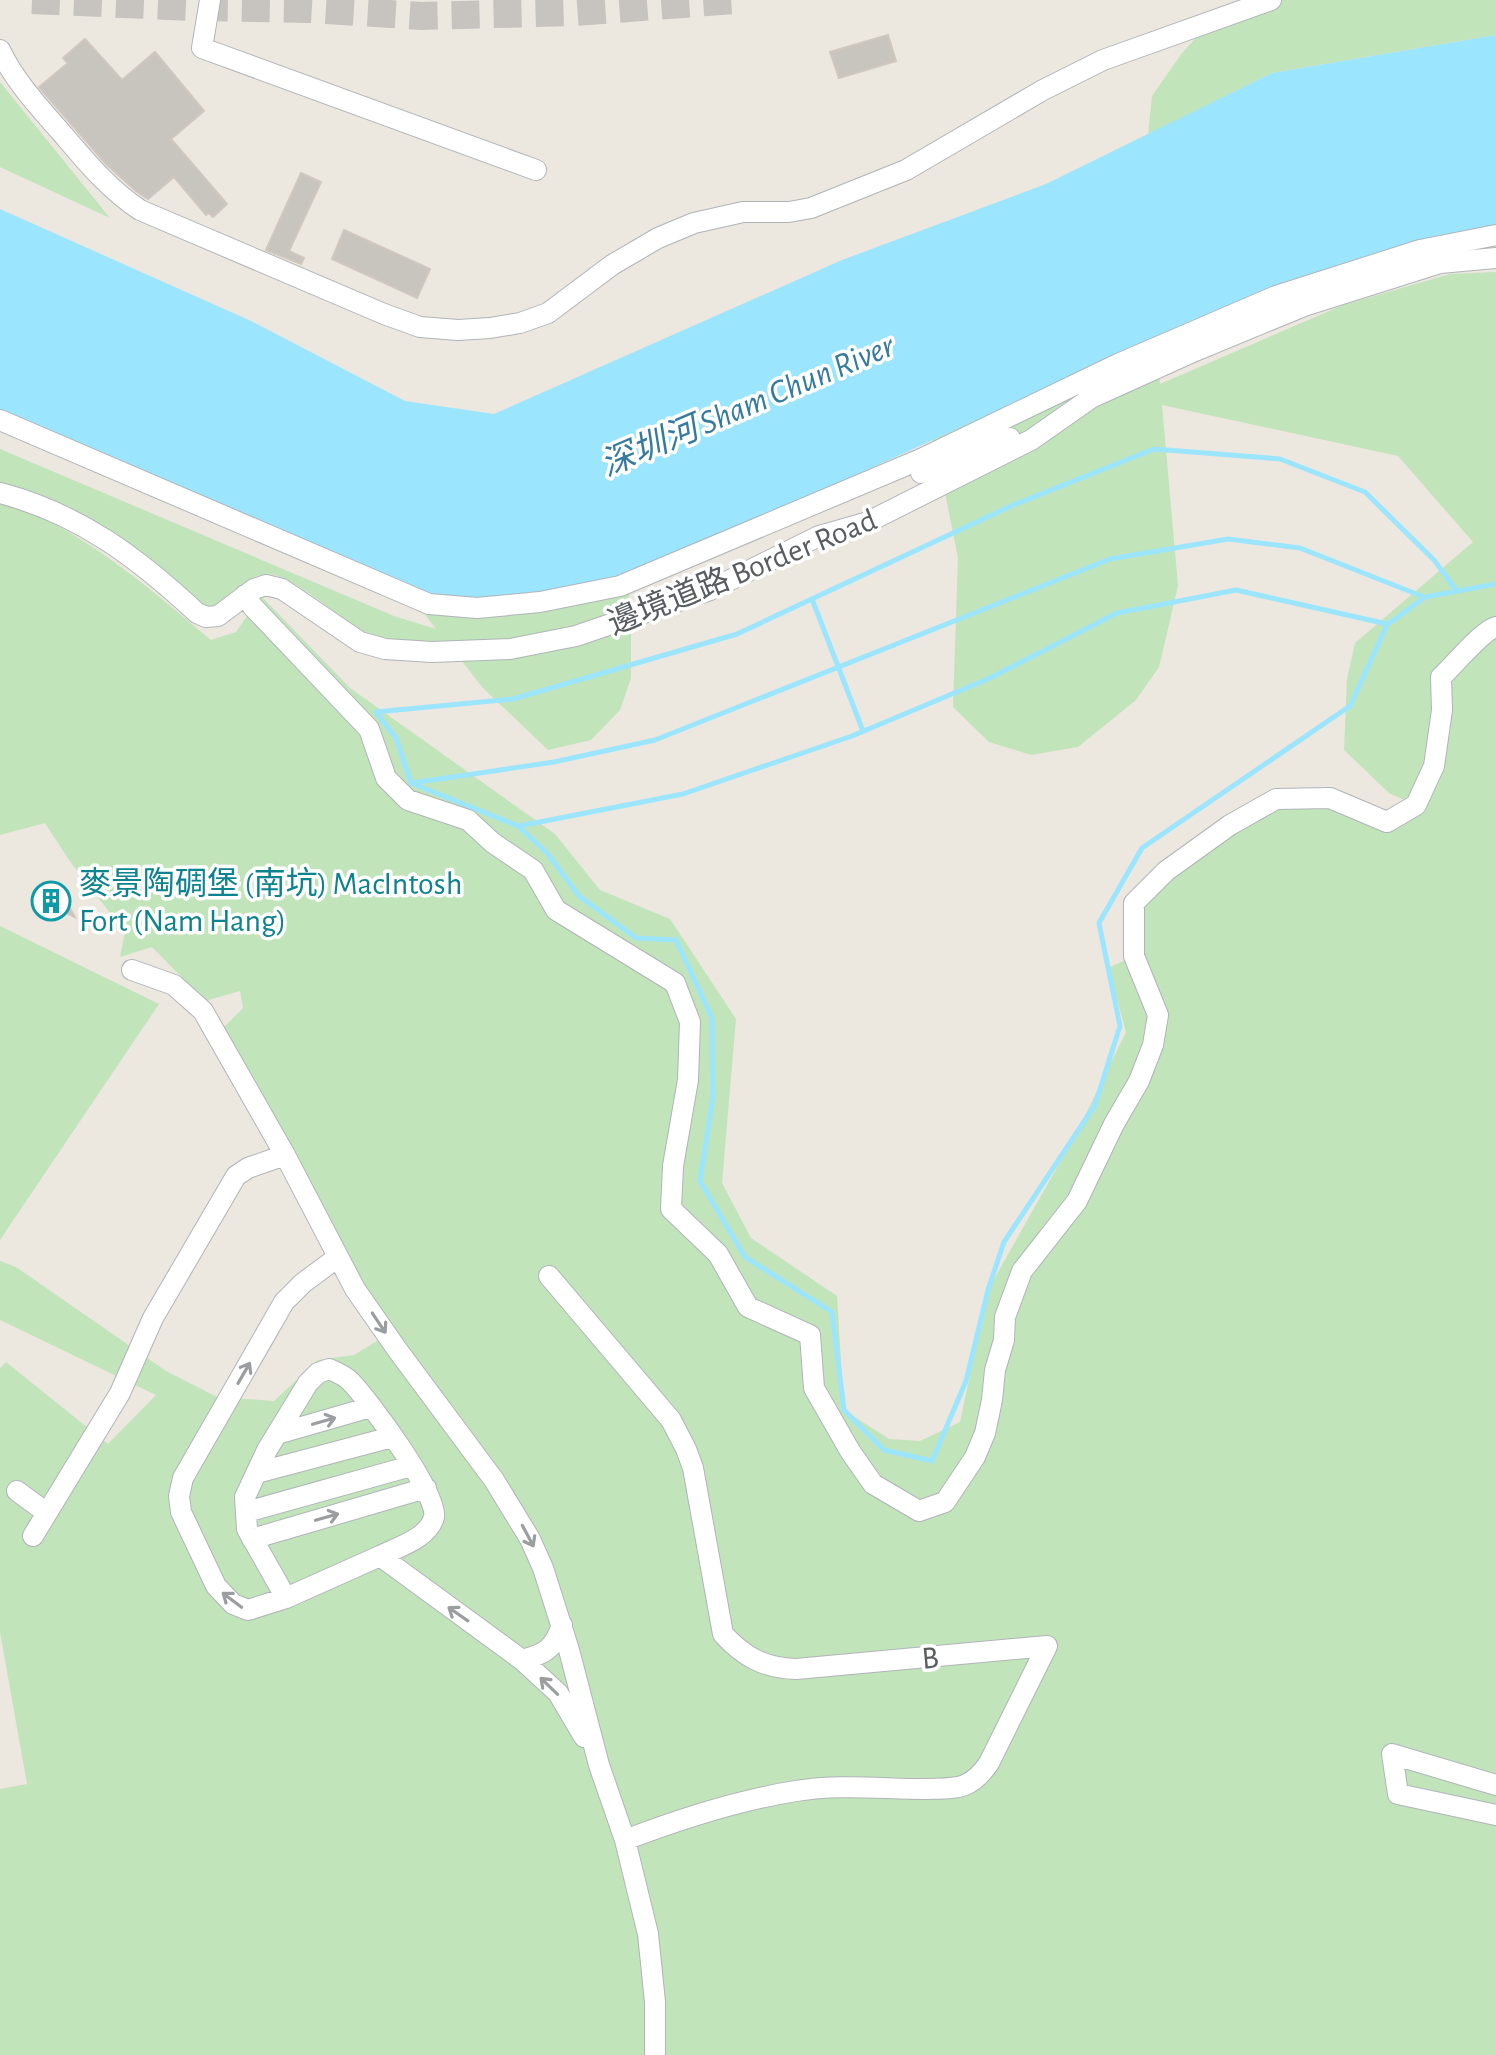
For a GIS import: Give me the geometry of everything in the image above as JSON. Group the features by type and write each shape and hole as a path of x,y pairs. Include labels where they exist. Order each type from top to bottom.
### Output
{"street":[{"path":"210,0 202,48 536,170"},
{"path":"0,50 36,103 100,178 140,210 420,327 479,329 520,323 548,313 612,265 658,238 694,223 743,212 789,212 811,208 906,170 1043,90 1103,60 1271,0"},
{"path":"0,420 429,604 477,608 540,602 620,586 879,477 1118,364 1276,296 1420,250 1496,235"},
{"name":"邊境道路 Border Road","path":"0,493 58,514 122,549 197,613 206,617 218,616 254,589 266,585 282,589 360,642 385,649 432,652 510,649 576,636 710,590 819,536 868,522 1031,440 1091,398 1304,306 1440,263 1496,258"},
{"path":"879,477 903,481 1063,418"},
{"path":"245,595 369,729 386,778 408,800 468,820 493,843 533,870 556,910 675,983 690,1022 688,1080 673,1166 671,1209 718,1254 748,1307 810,1335 814,1388 850,1451 873,1484 919,1511 945,1502 975,1457 985,1433 995,1370 1004,1340 1005,1317 1022,1271 1077,1201 1114,1124 1139,1081 1153,1045 1158,1015 1134,956 1134,903 1166,871 1204,843 1276,799 1330,798 1387,822 1416,805 1434,766 1442,710 1441,677 1487,629 1496,627"},
{"path":"132,970 174,985 203,1011 285,1155 355,1289 494,1480 539,1559 562,1625 599,1765 625,1840 648,1934 655,2002 655,2055"},
{"path":"33,1536 120,1393 153,1318 236,1176 248,1168 285,1155"},
{"path":"286,1598 247,1529 245,1497 277,1434 308,1383 318,1373 329,1369 350,1381 426,1488 435,1514 430,1527 422,1534 380,1556 286,1598 248,1610 233,1604 216,1586 181,1512 179,1496 183,1478 284,1302 303,1283 338,1257"},
{"name":"B","path":"549,1276 671,1420 693,1468 723,1634 738,1650 759,1663 796,1669 1047,1646 989,1763 979,1777 961,1788 864,1786 797,1791 678,1820 625,1840"},
{"path":"277,1434 371,1407"},
{"path":"256,1473 392,1437"},
{"path":"246,1512 411,1466"},
{"path":"252,1539 426,1488"},
{"path":"17,1491 47,1513"},
{"path":"380,1556 522,1660 558,1693 599,1765"},
{"path":"522,1660 543,1655 562,1625"},
{"path":"1496,1785 1392,1754 1398,1794 1496,1815"}],"green space":[{"path":"1246,0 1496,0 1496,35 1272,73 1148,135 1152,96 1182,53 1212,20"},
{"path":"0,82 110,218 0,167"},
{"path":"1496,272 1496,2055 0,2055 0,1789 27,1784 0,1632 0,1368 6,1362 108,1444 156,1395 0,1320 0,1261 16,1267 166,1371 217,1397 274,1401 318,1360 354,1355 382,1338 219,1032 243,1008 240,991 205,1001 152,947 120,957 125,932 69,860 45,823 0,835 0,502 57,525 112,560 211,640 236,632 261,596 350,688 555,834 600,890 670,919 736,1019 722,1183 751,1238 837,1296 844,1410 889,1439 920,1441 960,1422 988,1290 1078,1130 1126,1032 1108,968 1134,956 1134,903 1276,799 1332,808 1387,822 1415,805 1389,793 1344,750 1347,679 1355,643 1473,542 1398,456 1162,405 1178,586 1159,667 1136,700 1078,747 1031,755 989,742 953,707 958,558 932,439 1155,337 1160,384 1343,305 1450,274"},
{"path":"0,449 394,616 436,629 407,591 628,575 631,678 620,710 591,740 548,750 483,688 447,642 400,642 373,636 289,581 266,574 243,584 208,609 0,486"},
{"path":"0,926 159,1004 0,1240"}],"water":[{"name":"深圳河 Sham Chun River","path":"1496,35 1496,226 1388,249 1260,291 691,550 614,580 499,601 424,598 0,415 0,209 251,321 405,401 494,414 842,260 1046,184 1272,73"}],"building":[{"path":"888,35 896,61 839,78 830,52"},
{"path":"85,39 122,80 155,52 204,111 171,139 227,204 213,217 209,213 206,215 174,177 148,199 136,191 106,164 39,87 68,63 63,58"},
{"path":"301,173 321,182 289,251 304,258 301,264 266,250"},
{"path":"344,230 430,269 417,298 332,259"},
{"name":"麥景陶碉堡 (南坑) MacIntosh Fort (Nam Hang)","path":"50,885 62,887 64,898 75,917 41,902"}],"waterway":[{"path":"1457,591 1434,560 1365,492 1280,459 1154,449 1011,506 737,634 513,699 376,712 396,738 411,783 518,826 547,853 579,896 636,938 676,940 712,1018 713,1097 700,1181 745,1257 832,1312 844,1410 884,1450 932,1461 966,1381 988,1290 1004,1242 1095,1105 1120,1026 1099,923 1142,848 1350,706 1387,625 1425,597 1496,584"},
{"path":"412,783 554,762 655,740 1110,559 1228,539 1300,548 1424,597"},
{"path":"519,826 683,794 852,736 990,678 1117,613 1236,590 1387,624"},
{"path":"812,599 863,731"}],"tunnel":[{"path":"32,0 310,9 421,16 575,12 735,0"}],"place":[{"name":"麥景陶碉堡 (南坑) MacIntosh Fort (Nam Hang)","path":"51,901"}]}
